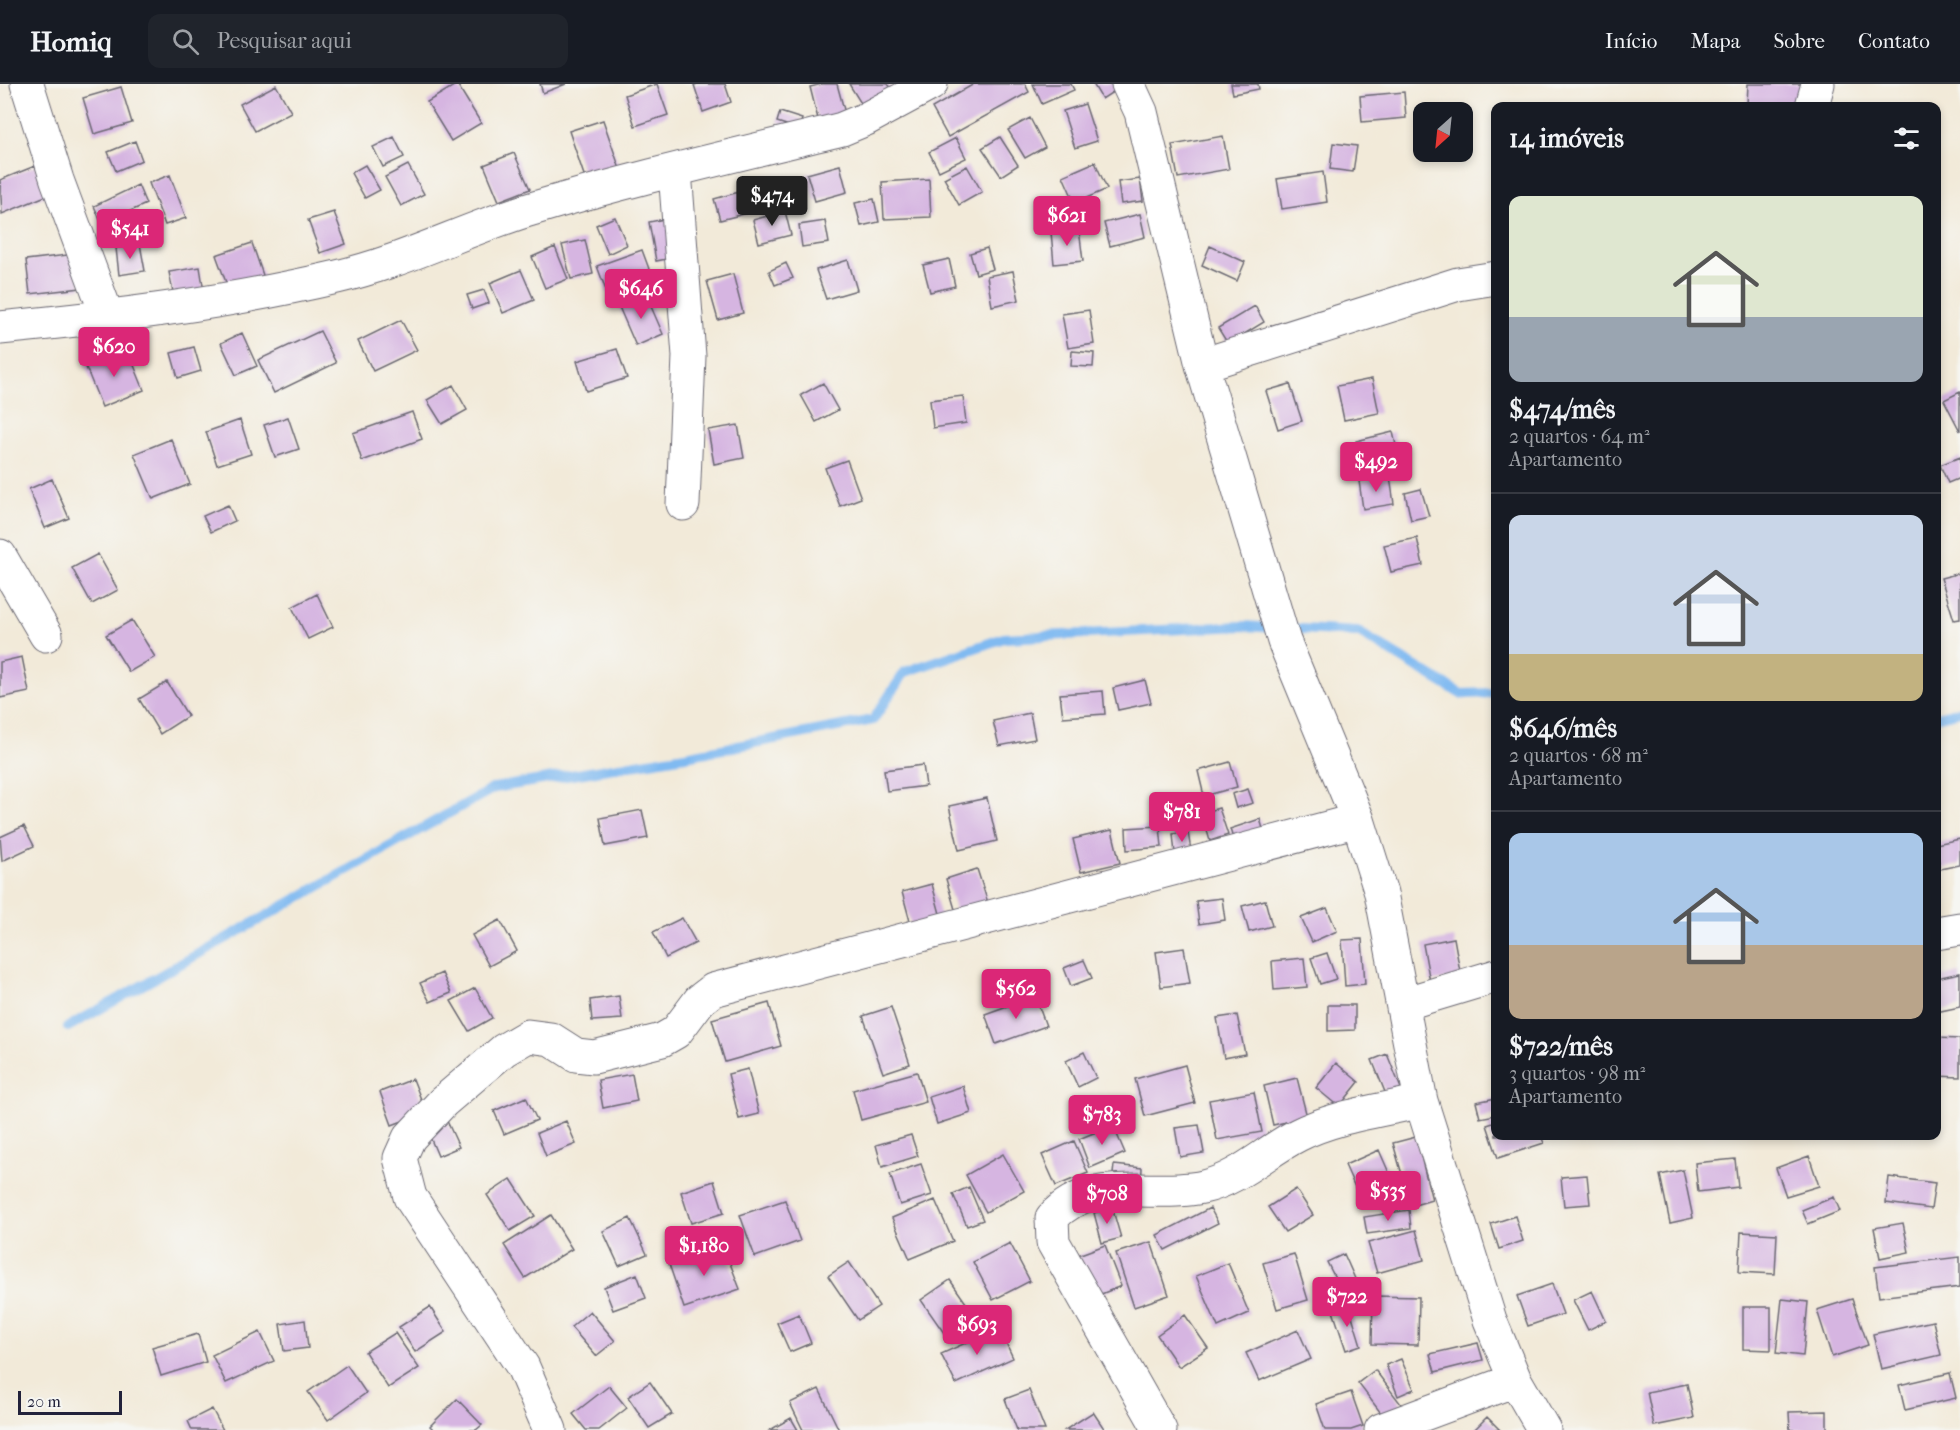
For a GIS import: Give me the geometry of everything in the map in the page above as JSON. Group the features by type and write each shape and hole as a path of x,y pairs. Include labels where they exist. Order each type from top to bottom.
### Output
{"street":[{"path":"27,84 57,180 108,318"},
{"path":"0,328 108,318 337,277 386,264 502,218 842,129 931,84"},
{"path":"1128,84 1141,112 1202,365 1284,641 1358,820 1382,893 1421,1101 1490,1320 1515,1380 1544,1430"},
{"path":"1813,102 1818,84"},
{"path":"675,171 688,356 683,504"},
{"path":"1202,365 1458,284 1491,279"},
{"path":"0,556 46,635"},
{"path":"548,1429 523,1367 410,1197 400,1158 409,1138 443,1102 504,1050 528,1036 551,1039 576,1055 594,1057 663,1040 676,1032 700,1000 713,990 1358,820"},
{"path":"1941,932 1960,929"},
{"path":"1403,1004 1491,978"},
{"path":"1160,1430 1053,1242 1052,1218 1064,1204 1084,1195 1119,1191 1200,1188 1222,1182 1298,1135 1323,1125 1421,1101"},
{"path":"1381,1430 1515,1380"}],"building":[{"path":"457,84 481,123 451,141 427,102"},
{"path":"540,84 566,84 543,93"},
{"path":"657,84 668,115 635,126 625,95"},
{"path":"725,84 731,102 703,112 694,85"},
{"path":"837,84 846,117 819,123 810,87"},
{"path":"849,84 888,84 891,88 862,105"},
{"path":"974,84 1025,84 1029,92 948,137 932,108"},
{"path":"1033,84 1071,84 1074,90 1042,104"},
{"path":"1093,84 1116,84 1119,88 1102,99"},
{"path":"1231,84 1258,84 1259,89 1233,94"},
{"path":"1748,84 1803,84 1803,102 1747,102"},
{"path":"276,85 291,112 255,131 240,104"},
{"path":"121,87 132,123 94,134 83,98"},
{"path":"1404,92 1406,118 1362,122 1360,96"},
{"path":"1085,104 1097,141 1075,148 1063,111"},
{"path":"780,112 802,119 799,129 777,122"},
{"path":"1030,118 1045,147 1025,158 1008,130"},
{"path":"603,120 622,175 588,187 569,131"},
{"path":"1223,136 1229,169 1178,178 1172,145"},
{"path":"394,137 404,157 383,167 373,147"},
{"path":"1000,137 1018,165 1001,176 982,148"},
{"path":"956,138 966,158 939,171 929,152"},
{"path":"135,141 142,160 116,171 108,152"},
{"path":"1333,143 1357,146 1353,172 1330,169"},
{"path":"514,153 530,189 499,201 484,165"},
{"path":"1095,162 1107,189 1075,203 1063,176"},
{"path":"365,165 380,190 365,198 351,173"},
{"path":"408,165 424,194 401,206 385,177"},
{"path":"840,165 847,192 815,201 807,174"},
{"path":"35,166 48,195 2,214 0,180"},
{"path":"967,166 982,192 959,205 944,178"},
{"path":"1323,172 1327,202 1282,209 1277,179"},
{"path":"170,175 186,218 165,225 149,183"},
{"path":"929,179 931,217 884,219 882,182"},
{"path":"1140,179 1143,201 1121,204 1118,182"},
{"path":"138,185 146,204 102,224 94,206"},
{"path":"746,190 752,212 720,220 714,199"},
{"path":"874,199 879,222 861,226 855,203"},
{"path":"785,211 791,235 759,243 753,220"},
{"path":"334,212 346,244 320,253 308,220"},
{"path":"1140,214 1145,237 1110,246 1104,223"},
{"path":"615,217 627,245 608,254 596,225"},
{"path":"670,218 677,257 656,261 649,222"},
{"path":"825,221 829,243 802,247 799,225"},
{"path":"1079,229 1083,261 1054,264 1051,232"},
{"path":"585,240 593,274 571,279 562,245"},
{"path":"252,243 266,284 231,296 216,255"},
{"path":"140,244 145,271 119,275 116,248"},
{"path":"1210,246 1245,262 1237,281 1202,265"},
{"path":"555,247 568,279 545,288 532,257"},
{"path":"987,248 993,269 976,274 970,253"},
{"path":"642,250 652,277 607,293 597,266"},
{"path":"76,254 81,288 30,294 26,260"},
{"path":"949,259 955,286 930,292 923,265"},
{"path":"848,260 857,290 826,299 816,270"},
{"path":"786,263 793,278 775,285 769,271"},
{"path":"200,267 204,292 174,297 169,272"},
{"path":"521,270 534,300 503,313 490,283"},
{"path":"1013,271 1019,300 992,306 987,276"},
{"path":"733,274 743,313 718,320 707,281"},
{"path":"484,290 489,303 472,309 467,295"},
{"path":"646,295 663,334 636,346 619,307"},
{"path":"1255,306 1264,322 1228,344 1218,328"},
{"path":"1089,310 1094,344 1068,348 1062,314"},
{"path":"401,320 417,350 373,371 358,341"},
{"path":"320,331 336,363 274,393 258,360"},
{"path":"242,333 257,366 236,375 221,343"},
{"path":"194,347 201,371 178,378 171,353"},
{"path":"127,348 144,390 102,407 85,365"},
{"path":"617,349 627,378 586,391 577,361"},
{"path":"1072,351 1094,353 1093,367 1071,366"},
{"path":"1372,379 1379,413 1344,420 1337,386"},
{"path":"823,383 838,410 816,422 801,395"},
{"path":"1290,384 1302,421 1278,429 1266,391"},
{"path":"453,385 467,410 442,424 427,400"},
{"path":"1960,392 1960,431 1944,400"},
{"path":"963,396 966,423 933,428 930,400"},
{"path":"412,412 422,439 362,461 353,433"},
{"path":"288,417 299,449 275,457 264,425"},
{"path":"240,420 251,454 217,465 206,432"},
{"path":"738,425 744,458 714,464 708,430"},
{"path":"1393,432 1398,454 1361,463 1356,441"},
{"path":"171,439 190,484 153,499 134,454"},
{"path":"1960,457 1960,478 1948,483 1941,465"},
{"path":"847,460 861,498 840,506 825,468"},
{"path":"1390,477 1394,504 1363,509 1359,481"},
{"path":"52,479 69,518 45,528 29,489"},
{"path":"1421,489 1429,516 1411,520 1405,493"},
{"path":"228,505 235,521 211,532 203,516"},
{"path":"1417,538 1423,565 1391,572 1384,545"},
{"path":"98,554 118,590 92,604 72,568"},
{"path":"1960,573 1960,619 1954,620 1941,578"},
{"path":"317,594 333,627 308,639 292,607"},
{"path":"132,620 155,657 129,672 106,635"},
{"path":"22,657 29,692 0,698 0,662"},
{"path":"1145,680 1151,703 1118,710 1113,688"},
{"path":"167,682 188,716 160,734 139,699"},
{"path":"1103,691 1105,714 1063,717 1060,694"},
{"path":"1030,713 1035,739 999,746 993,721"},
{"path":"1230,762 1237,787 1204,796 1198,771"},
{"path":"923,765 926,786 887,791 884,770"},
{"path":"1248,789 1253,803 1236,808 1232,794"},
{"path":"987,798 997,841 959,850 949,806"},
{"path":"1219,808 1228,835 1210,841 1202,813"},
{"path":"642,810 648,838 605,846 600,818"},
{"path":"1260,819 1265,835 1235,845 1230,829"},
{"path":"24,826 34,846 2,861 0,837"},
{"path":"1160,826 1162,847 1127,850 1126,828"},
{"path":"1112,830 1120,863 1081,872 1073,839"},
{"path":"1188,832 1191,851 1175,854 1173,834"},
{"path":"1960,839 1960,865 1941,869 1941,843"},
{"path":"977,869 989,906 957,916 946,879"},
{"path":"932,884 943,925 913,932 902,892"},
{"path":"1222,898 1225,920 1199,924 1196,901"},
{"path":"1265,900 1272,926 1249,932 1242,906"},
{"path":"1327,908 1337,931 1312,942 1301,918"},
{"path":"682,918 696,943 666,958 653,932"},
{"path":"500,920 517,951 489,966 472,935"},
{"path":"1454,938 1461,977 1430,982 1423,944"},
{"path":"1362,939 1365,984 1345,986 1342,940"},
{"path":"1184,948 1190,983 1161,987 1156,952"},
{"path":"1327,953 1336,979 1320,984 1311,958"},
{"path":"1304,958 1307,987 1274,990 1272,961"},
{"path":"1084,960 1092,978 1071,986 1064,968"},
{"path":"442,973 451,993 430,1002 420,983"},
{"path":"1960,973 1960,1007 1941,1011 1941,977"},
{"path":"475,988 492,1018 469,1031 451,1001"},
{"path":"619,996 622,1019 592,1021 590,1000"},
{"path":"1035,996 1046,1026 996,1044 985,1014"},
{"path":"769,1003 781,1046 725,1062 712,1019"},
{"path":"1328,1005 1355,1005 1355,1030 1328,1031"},
{"path":"891,1007 910,1064 883,1073 863,1016"},
{"path":"1237,1015 1245,1054 1224,1058 1217,1018"},
{"path":"1941,1038 1960,1039 1960,1077 1941,1076"},
{"path":"1084,1052 1096,1078 1078,1087 1066,1061"},
{"path":"1387,1054 1402,1091 1387,1097 1372,1060"},
{"path":"1336,1063 1359,1082 1339,1107 1316,1088"},
{"path":"1185,1065 1195,1103 1145,1116 1135,1079"},
{"path":"748,1069 759,1114 739,1119 728,1074"},
{"path":"917,1072 926,1102 861,1120 853,1090"},
{"path":"632,1074 637,1101 603,1108 598,1080"},
{"path":"1297,1078 1307,1117 1273,1125 1264,1086"},
{"path":"413,1079 426,1112 392,1125 380,1092"},
{"path":"963,1086 971,1113 937,1124 929,1097"},
{"path":"1254,1092 1262,1132 1217,1140 1209,1100"},
{"path":"526,1097 537,1120 504,1134 494,1111"},
{"path":"1491,1099 1491,1116 1480,1118 1476,1102"},
{"path":"447,1121 459,1147 438,1156 427,1130"},
{"path":"566,1121 576,1144 546,1156 537,1133"},
{"path":"1491,1124 1491,1137 1487,1125"},
{"path":"1113,1125 1125,1153 1090,1168 1079,1139"},
{"path":"1199,1125 1204,1153 1180,1157 1175,1128"},
{"path":"911,1135 918,1156 882,1167 876,1145"},
{"path":"1416,1137 1432,1200 1411,1206 1393,1143"},
{"path":"1492,1140 1543,1140 1544,1143 1498,1158"},
{"path":"1074,1141 1088,1173 1056,1186 1042,1155"},
{"path":"1379,1150 1397,1191 1363,1205 1345,1165"},
{"path":"1003,1154 1024,1191 986,1212 966,1175"},
{"path":"1809,1156 1819,1186 1786,1196 1776,1168"},
{"path":"1735,1159 1738,1187 1698,1192 1695,1163"},
{"path":"921,1164 932,1195 900,1205 890,1174"},
{"path":"1114,1165 1142,1168 1141,1185 1112,1183"},
{"path":"1683,1170 1693,1218 1670,1223 1660,1175"},
{"path":"1587,1175 1590,1204 1564,1206 1561,1177"},
{"path":"1889,1177 1935,1183 1931,1209 1886,1203"},
{"path":"511,1179 535,1216 510,1231 487,1195"},
{"path":"714,1181 724,1213 691,1223 681,1192"},
{"path":"969,1187 983,1220 967,1226 953,1194"},
{"path":"1296,1189 1313,1215 1285,1232 1268,1207"},
{"path":"1834,1197 1840,1211 1808,1224 1802,1210"},
{"path":"785,1200 800,1241 755,1257 740,1215"},
{"path":"935,1200 953,1241 910,1259 892,1218"},
{"path":"1112,1207 1121,1238 1102,1243 1094,1213"},
{"path":"1210,1208 1218,1223 1165,1250 1157,1235"},
{"path":"1409,1210 1411,1228 1367,1234 1364,1217"},
{"path":"551,1215 572,1249 525,1278 504,1245"},
{"path":"1515,1216 1523,1241 1499,1249 1491,1224"},
{"path":"630,1218 647,1254 619,1266 603,1231"},
{"path":"1903,1223 1909,1252 1880,1258 1874,1228"},
{"path":"1416,1230 1424,1260 1377,1273 1368,1243"},
{"path":"1741,1232 1777,1234 1775,1274 1739,1272"},
{"path":"1151,1242 1169,1295 1134,1307 1116,1253"},
{"path":"1010,1243 1030,1281 993,1300 973,1262"},
{"path":"723,1245 740,1289 684,1308 669,1264"},
{"path":"1105,1245 1121,1286 1094,1297 1078,1255"},
{"path":"1294,1254 1308,1300 1277,1309 1263,1263"},
{"path":"1344,1254 1356,1281 1340,1288 1327,1262"},
{"path":"1960,1257 1960,1287 1879,1297 1875,1267"},
{"path":"849,1262 879,1306 858,1320 828,1276"},
{"path":"1228,1263 1249,1313 1218,1327 1196,1276"},
{"path":"637,1274 646,1298 613,1310 604,1287"},
{"path":"950,1280 980,1323 951,1343 921,1300"},
{"path":"1552,1284 1563,1314 1528,1326 1517,1296"},
{"path":"1592,1291 1606,1321 1588,1330 1573,1300"},
{"path":"1373,1296 1419,1297 1418,1345 1372,1344"},
{"path":"1782,1299 1808,1302 1803,1356 1776,1353"},
{"path":"1852,1299 1868,1345 1832,1357 1817,1310"},
{"path":"1349,1306 1361,1345 1346,1350 1333,1311"},
{"path":"430,1307 446,1332 415,1352 399,1327"},
{"path":"1743,1307 1771,1307 1771,1350 1743,1349"},
{"path":"590,1311 615,1341 596,1356 571,1327"},
{"path":"799,1314 811,1343 790,1352 777,1323"},
{"path":"1185,1315 1208,1348 1179,1367 1157,1335"},
{"path":"305,1320 308,1348 284,1351 280,1324"},
{"path":"1933,1321 1941,1355 1881,1369 1873,1334"},
{"path":"999,1328 1013,1358 956,1384 941,1354"},
{"path":"1298,1330 1311,1359 1259,1381 1246,1353"},
{"path":"260,1332 274,1361 226,1383 212,1355"},
{"path":"395,1333 419,1368 388,1388 365,1352"},
{"path":"198,1334 206,1362 161,1376 152,1347"},
{"path":"1478,1343 1483,1360 1435,1372 1430,1354"},
{"path":"1401,1359 1414,1389 1398,1396 1386,1365"},
{"path":"347,1365 366,1393 328,1420 308,1392"},
{"path":"1375,1370 1404,1408 1387,1421 1358,1383"},
{"path":"1950,1373 1956,1398 1905,1410 1899,1385"},
{"path":"650,1382 672,1414 649,1428 628,1397"},
{"path":"1687,1384 1694,1418 1654,1426 1647,1392"},
{"path":"609,1386 627,1408 599,1430 586,1430 573,1414"},
{"path":"819,1389 839,1430 803,1430 790,1403"},
{"path":"1029,1390 1045,1430 1017,1430 1005,1399"},
{"path":"1351,1392 1363,1426 1351,1430 1325,1430 1316,1404"},
{"path":"457,1399 482,1425 476,1430 434,1430 430,1426"},
{"path":"212,1409 223,1430 192,1430 188,1421"},
{"path":"1827,1411 1827,1430 1790,1430 1789,1412"},
{"path":"1093,1412 1105,1430 1065,1430"},
{"path":"1487,1417 1500,1430 1474,1430"},
{"path":"791,1418 798,1430 770,1430"}],"waterway":[{"path":"68,1027 494,788 691,755 873,720 905,672 1004,638 1242,626 1358,632 1461,694 1491,693"},
{"path":"1941,716 1960,711"}]}
